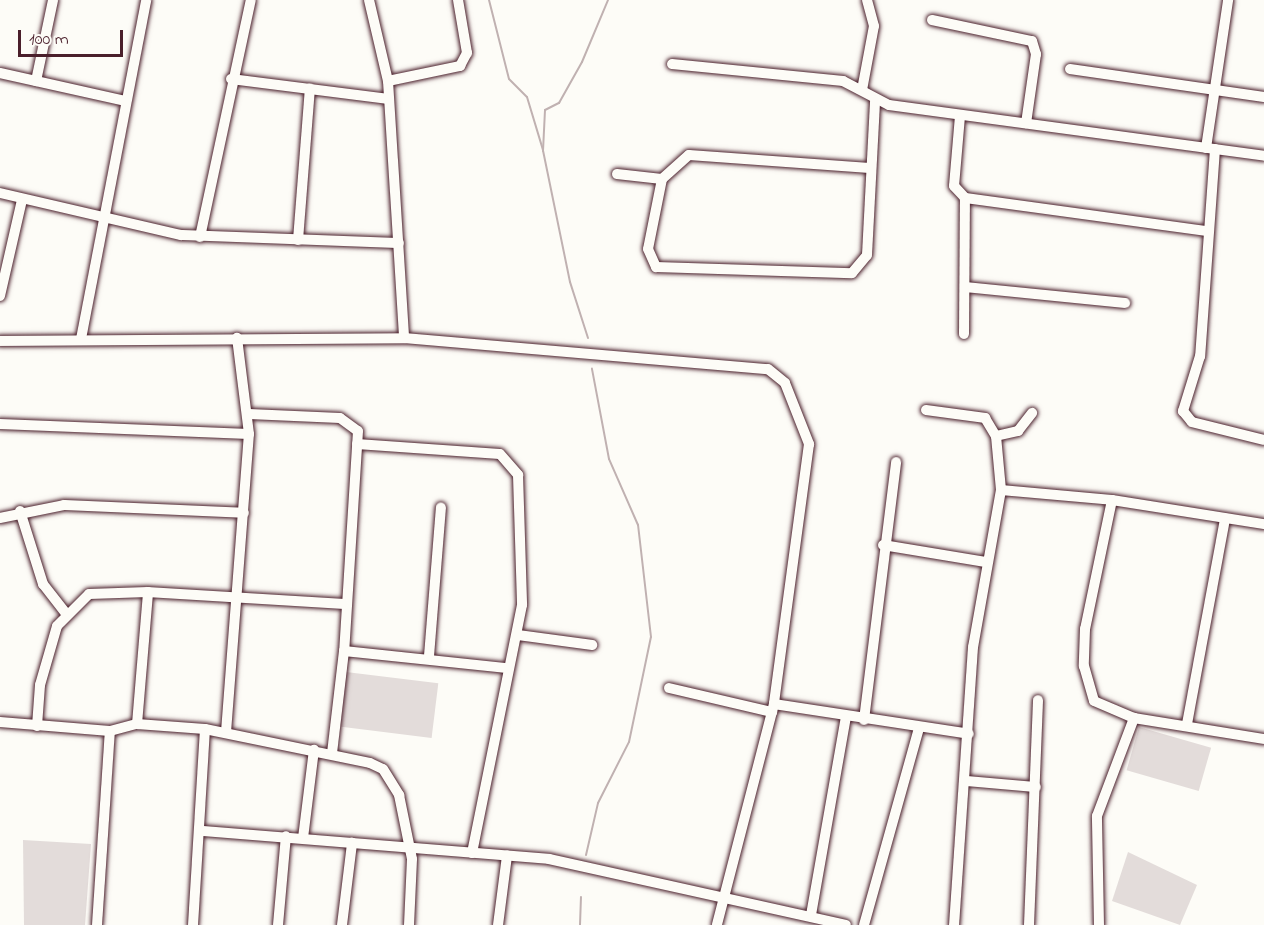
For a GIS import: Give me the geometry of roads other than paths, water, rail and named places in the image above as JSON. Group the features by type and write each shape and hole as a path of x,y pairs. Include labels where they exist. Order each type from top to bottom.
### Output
{"street":[{"path":"36,81 53,0"},
{"path":"81,339 102,219 147,0"},
{"path":"200,237 231,79 250,0"},
{"path":"369,0 388,81 404,338"},
{"path":"388,81 460,66 467,53 458,0"},
{"path":"862,90 874,26 867,0"},
{"path":"1228,0 1214,92 1200,356 1183,411 1192,422 1264,440"},
{"path":"932,20 1032,41 1036,54 1026,123"},
{"path":"672,64 843,81 862,90 874,100 960,116 1264,156"},
{"path":"1070,69 1214,92 1264,97"},
{"path":"0,73 125,101"},
{"path":"231,79 389,99"},
{"path":"298,240 310,88"},
{"path":"870,168 689,155 662,179 648,249 656,267 852,273 867,255 874,100"},
{"path":"960,116 954,186 964,198 964,334"},
{"path":"616,174 662,179"},
{"path":"0,193 102,219 200,237 399,243"},
{"path":"964,198 1206,231"},
{"path":"0,296 1,283 22,200"},
{"path":"965,286 1125,303"},
{"path":"226,732 239,597 249,434 249,414 237,338"},
{"path":"0,341 404,338 768,369 785,383 809,444 773,708 717,925"},
{"path":"926,410 986,418 996,436 1001,490 986,562 973,647 966,781 954,925"},
{"path":"996,436 1018,431 1032,413"},
{"path":"249,414 340,418 352,422 357,444 344,604 345,651 332,753"},
{"path":"0,424 249,434"},
{"path":"357,444 500,454 512,463 523,514 518,635 507,668 471,853"},
{"path":"864,720 883,545 896,462"},
{"path":"1001,490 1113,500 1264,524"},
{"path":"1113,500 1085,629 1084,666 1094,701 1134,718 1187,724 1264,740"},
{"path":"0,518 20,511 64,505 244,513"},
{"path":"429,656 441,507"},
{"path":"20,511 43,584 65,612"},
{"path":"1187,724 1225,518"},
{"path":"883,545 986,562"},
{"path":"37,726 45,661 65,612 90,594 148,592 344,604"},
{"path":"137,724 148,592"},
{"path":"518,635 592,645"},
{"path":"345,651 429,656 507,668"},
{"path":"669,688 773,708 969,734"},
{"path":"1029,925 1038,700"},
{"path":"797,925 806,914 846,717"},
{"path":"1100,925 1097,816 1134,718"},
{"path":"0,722 110,731 137,724 205,729 332,753 370,763 387,775 399,795 406,847 412,859 409,925"},
{"path":"864,925 919,728"},
{"path":"193,925 202,831 205,729"},
{"path":"97,925 110,731"},
{"path":"303,838 314,750"},
{"path":"966,781 1036,787"},
{"path":"202,831 286,836 572,862 846,925"},
{"path":"278,925 286,836"},
{"path":"342,925 352,843"},
{"path":"498,925 507,856"}],"waterway":[{"path":"489,0 509,79 527,97 543,150"},
{"path":"588,338 570,282 543,151 545,110 559,103 582,62 608,0"},
{"path":"586,855 598,803 629,742 651,637 638,525 609,459 592,369"},
{"path":"580,925 581,897"}]}
